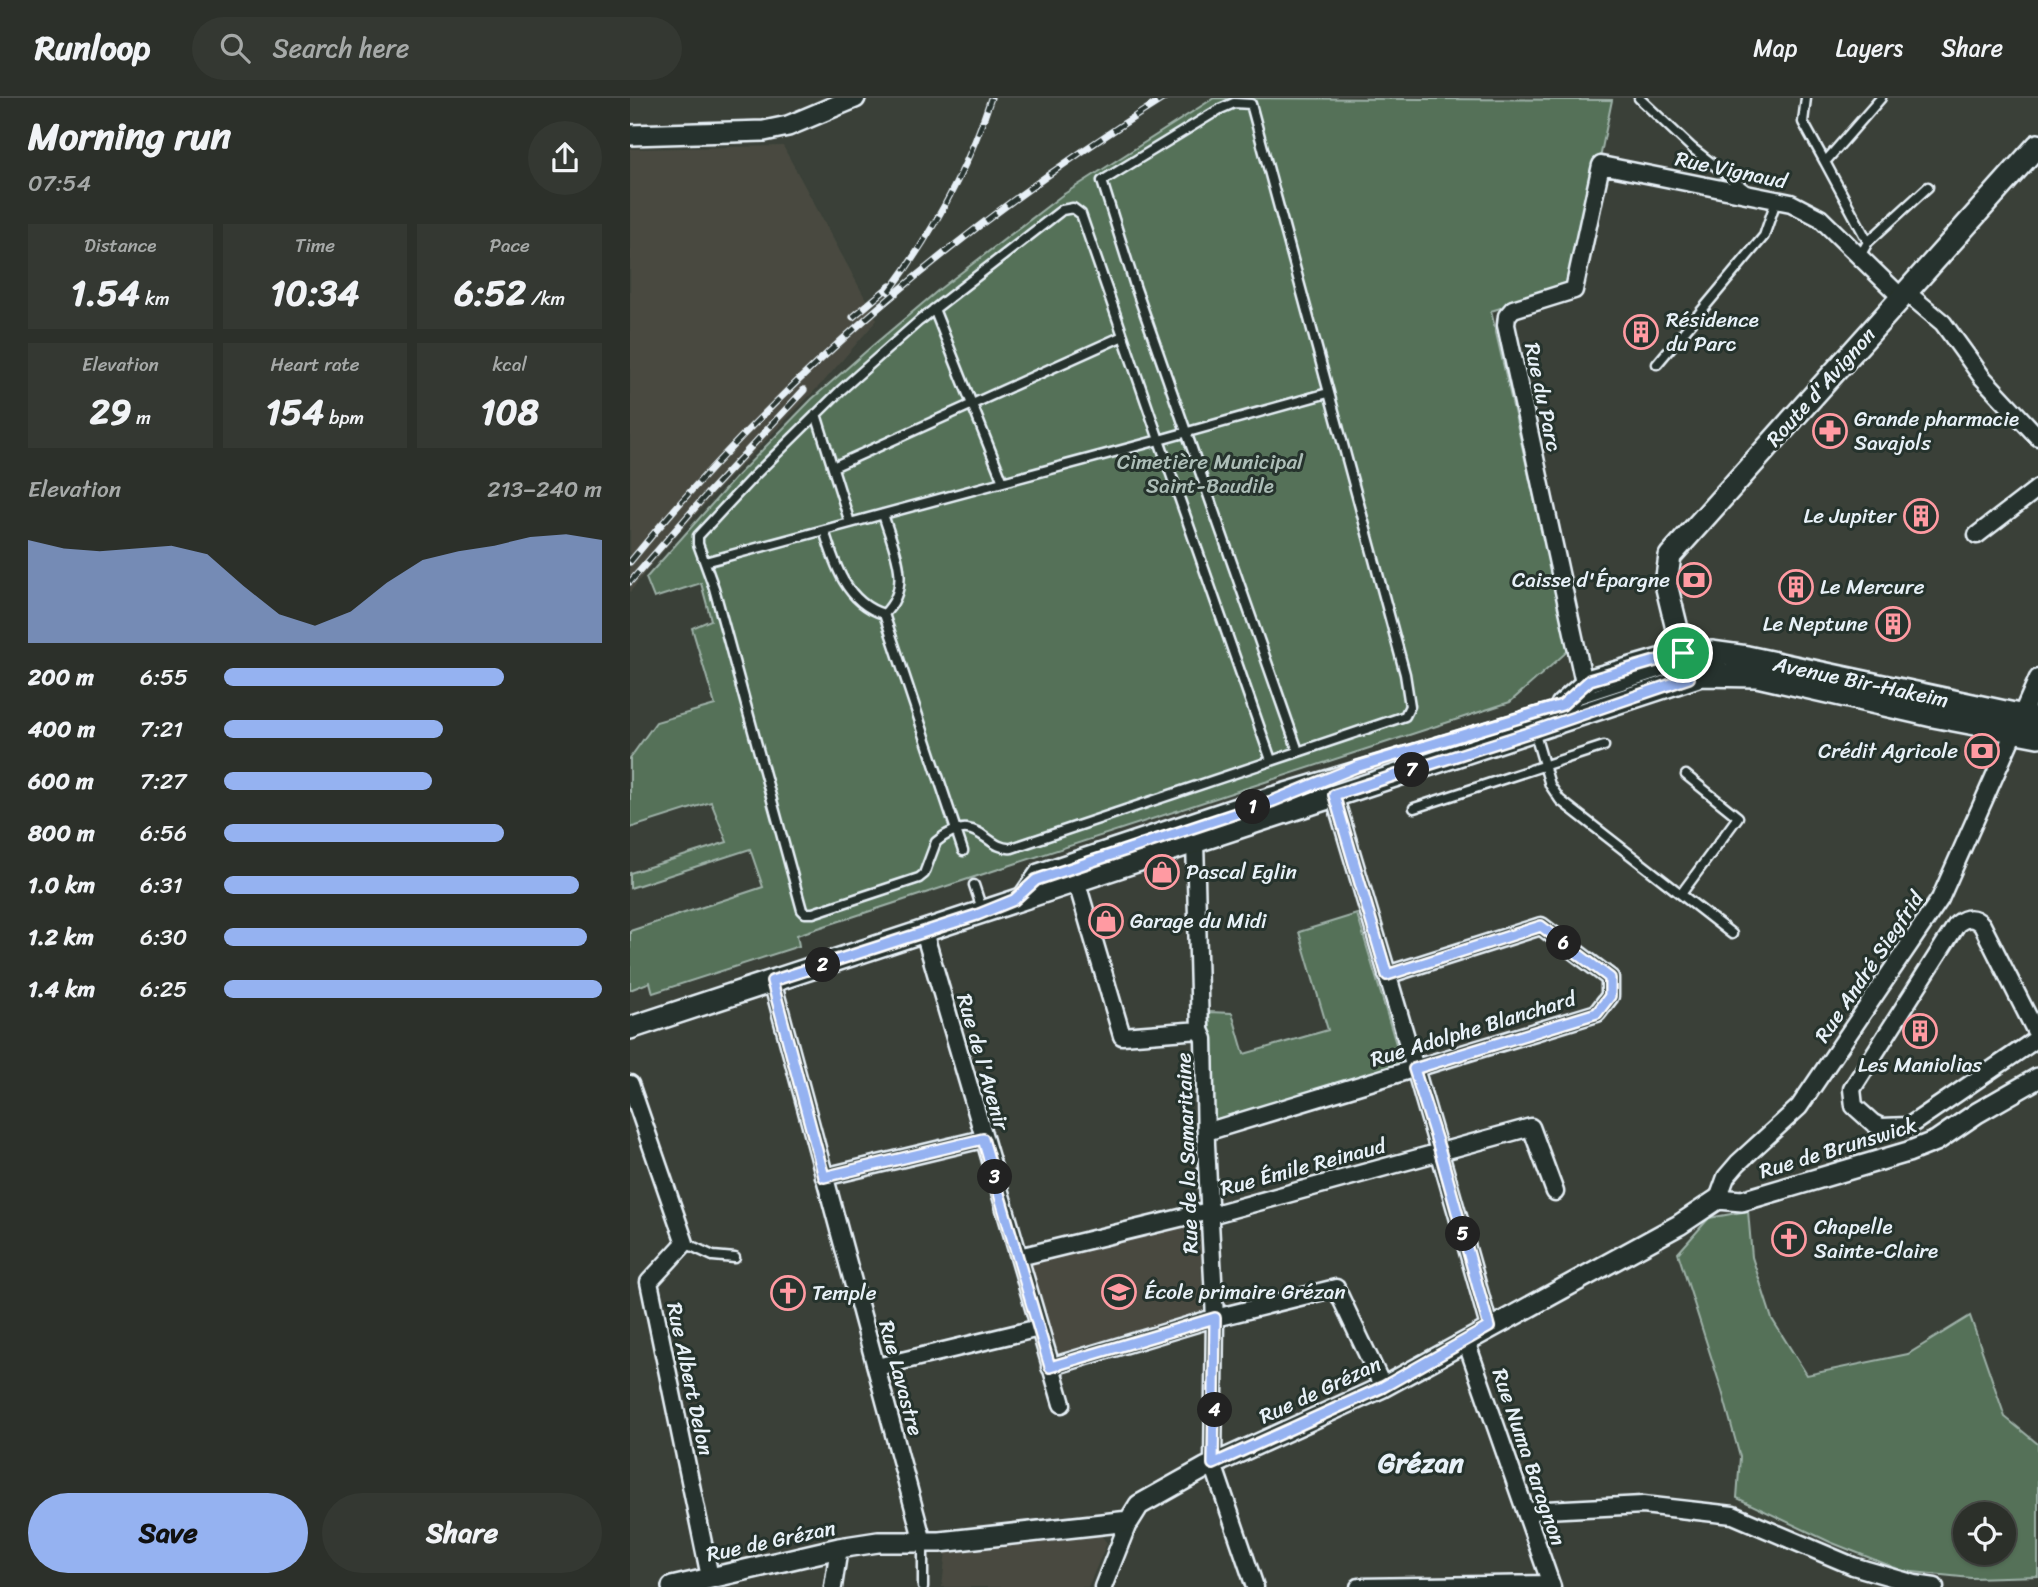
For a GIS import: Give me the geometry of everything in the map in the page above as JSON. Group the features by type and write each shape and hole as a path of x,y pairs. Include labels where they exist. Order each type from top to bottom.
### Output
{"main road":[{"name":"Route d'Avignon","path":"1686,666 1666,584 1670,556 2038,145"},
{"name":"Avenue Bir-Hakeim","path":"2026,723 1750,670 1701,675 1686,666 1711,652 1747,657 2026,723 2038,736"},
{"path":"1559,714 1584,683 1686,666"},
{"path":"630,1015 978,902 1014,900 1534,731 1559,714 1686,666"},
{"path":"630,1028 924,932 978,902"}],"street":[{"path":"630,135 764,131 788,126 855,98"},
{"name":"Rue Vignaud","path":"1601,165 1791,203 1820,218 1859,257 1942,323 1982,377 2038,437"},
{"name":"Rue du Parc","path":"1584,683 1506,325 1507,316 1513,309 1574,290 1601,165"},
{"path":"1977,536 2038,488"},
{"name":"Rue André Siegfrid","path":"1718,1199 1726,1177 1738,1163 1799,1107 1940,899 2026,723 2038,678"},
{"path":"1334,795 1440,1151 1489,1327"},
{"name":"Rue de la Samaritaine","path":"1195,841 1200,1030 1205,1039 1206,1132 1215,1318 1213,1464 1255,1587"},
{"path":"1076,880 1122,1036 1200,1030"},
{"path":"1972,918 1982,925 2038,1037 1909,1126 1881,1127 1854,1106 1852,1089 1957,924 1964,919 1972,918"},
{"name":"Rue Adolphe Blanchard","path":"1206,1132 1597,1013 1610,996 1610,978 1541,926 1387,975"},
{"name":"Rue de l'Avenir","path":"924,932 1062,1404"},
{"name":"Rue Lavastre","path":"772,981 923,1542"},
{"name":"Rue de Brunswick","path":"1718,1199 1741,1202 1908,1152 1936,1141 1977,1113 2038,1078"},
{"path":"630,1084 685,1243"},
{"name":"Rue Émile Reinaud","path":"1019,1258 1209,1212 1218,1213 1531,1127 1555,1192"},
{"path":"824,1177 983,1139"},
{"name":"Rue de Grézan","path":"672,1587 838,1548 878,1542 923,1542 1129,1521 1139,1505 1213,1464 1383,1387 1657,1238 1718,1199"},
{"name":"Rue Albert Delon","path":"685,1243 649,1282 710,1577"},
{"path":"1050,1367 1215,1318 1336,1288 1383,1387"},
{"path":"877,1367 1039,1328"},
{"name":"Rue Numa Baragnon","path":"1466,1341 1552,1586"},
{"path":"1526,1511 1643,1505 1733,1515 1853,1566 1915,1586 1935,1587"},
{"path":"1103,1587 1129,1521"},
{"path":"833,1587 838,1548"},
{"path":"1359,1587 1552,1586"}],"lane":[{"path":"1639,98 1692,148 1755,197"},
{"path":"1806,98 1803,122 1868,242"},
{"path":"1825,162 1881,98"},
{"path":"1271,760 1081,215 1073,208 1062,210 934,309 816,414 699,533 698,544 805,913 813,913 919,878 924,874 936,842 956,831 972,829 999,846 1012,848 1405,716 1410,706 1405,674 1251,104 1234,103 1102,181 1135,286 1298,751"},
{"path":"1859,257 1868,242 1928,187"},
{"path":"1657,364 1764,236 1776,201"},
{"path":"934,309 1003,482"},
{"path":"833,467 1123,336"},
{"path":"705,562 1328,393"},
{"path":"816,414 850,523"},
{"path":"884,514 901,581 898,594 884,614"},
{"path":"824,530 834,561 850,590 860,602 884,614 963,851"},
{"path":"1014,900 1036,880 1273,801 1356,767 1559,714"},
{"path":"1534,731 1550,785 1560,800 1732,934"},
{"path":"1414,808 1604,746"},
{"path":"1681,894 1738,817 1686,775"},
{"path":"630,1022 978,902"},
{"path":"685,1243 713,1256 735,1258"},
{"path":"923,1542 923,1587"}],"shaded area":[{"path":"783,146 877,320 825,380 724,483 630,592 630,149"},
{"name":"École primaire Grézan","path":"1200,1219 1203,1314 1054,1355 1027,1264"},
{"path":"1100,1534 1107,1543 1088,1587 942,1587 946,1550 973,1545"}],"green space":[{"name":"Cimetière Municipal Saint-Baudile","path":"1214,98 1612,100 1574,285 1491,311 1569,650 1510,702 797,935 799,946 653,993 650,982 630,990 630,931 763,887 750,849 630,888 630,873 727,842 711,802 630,828 630,758 656,722 715,705 692,628 711,620 701,583 654,598 646,578 737,476 812,399 871,347 941,288 1061,196"},
{"path":"1357,914 1402,1064 1214,1120 1209,1012 1232,1013 1244,1054 1328,1030 1299,932"},
{"path":"1748,1211 1752,1257 1772,1319 1807,1375 1908,1354 1970,1316 2005,1417 2038,1444 2038,1576 1971,1578 1903,1571 1830,1542 1737,1498 1740,1457 1678,1253 1709,1218"}],"railway":[{"path":"889,292 948,199 972,150 991,98"},
{"path":"630,562 748,430 878,308 946,251 1017,198 1164,98"},
{"path":"853,317 890,286"},
{"path":"630,582 804,390"}],"place":[{"name":"Résidence du Parc","path":"1641,332"},
{"name":"Grande pharmacie Savajols","path":"1830,431"},
{"name":"Le Jupiter","path":"1921,516"},
{"name":"Caisse d'Épargne","path":"1694,580"},
{"name":"Le Mercure","path":"1796,587"},
{"name":"Le Neptune","path":"1893,624"},
{"name":"Crédit Agricole","path":"1982,751"},
{"name":"Pascal Eglin","path":"1162,872"},
{"name":"Garage du Midi","path":"1106,921"},
{"name":"Les Maniolias","path":"1920,1031"},
{"name":"Chapelle Sainte-Claire","path":"1789,1239"},
{"name":"École primaire Grézan","path":"1119,1292"},
{"name":"Temple","path":"788,1293"}],"district":[{"name":"Grézan","path":"1421,1462"}],"route":[{"path":"1683,653 1689,678 1334,795 1387,975 1541,926 1610,978 1610,996 1597,1013 1414,1069 1489,1327 1383,1387 1213,1464 1215,1318 1050,1367 983,1139 824,1177 772,981 977,915 1014,900 1036,880 1273,801 1356,767 1562,705 1590,680 1683,653"}]}
